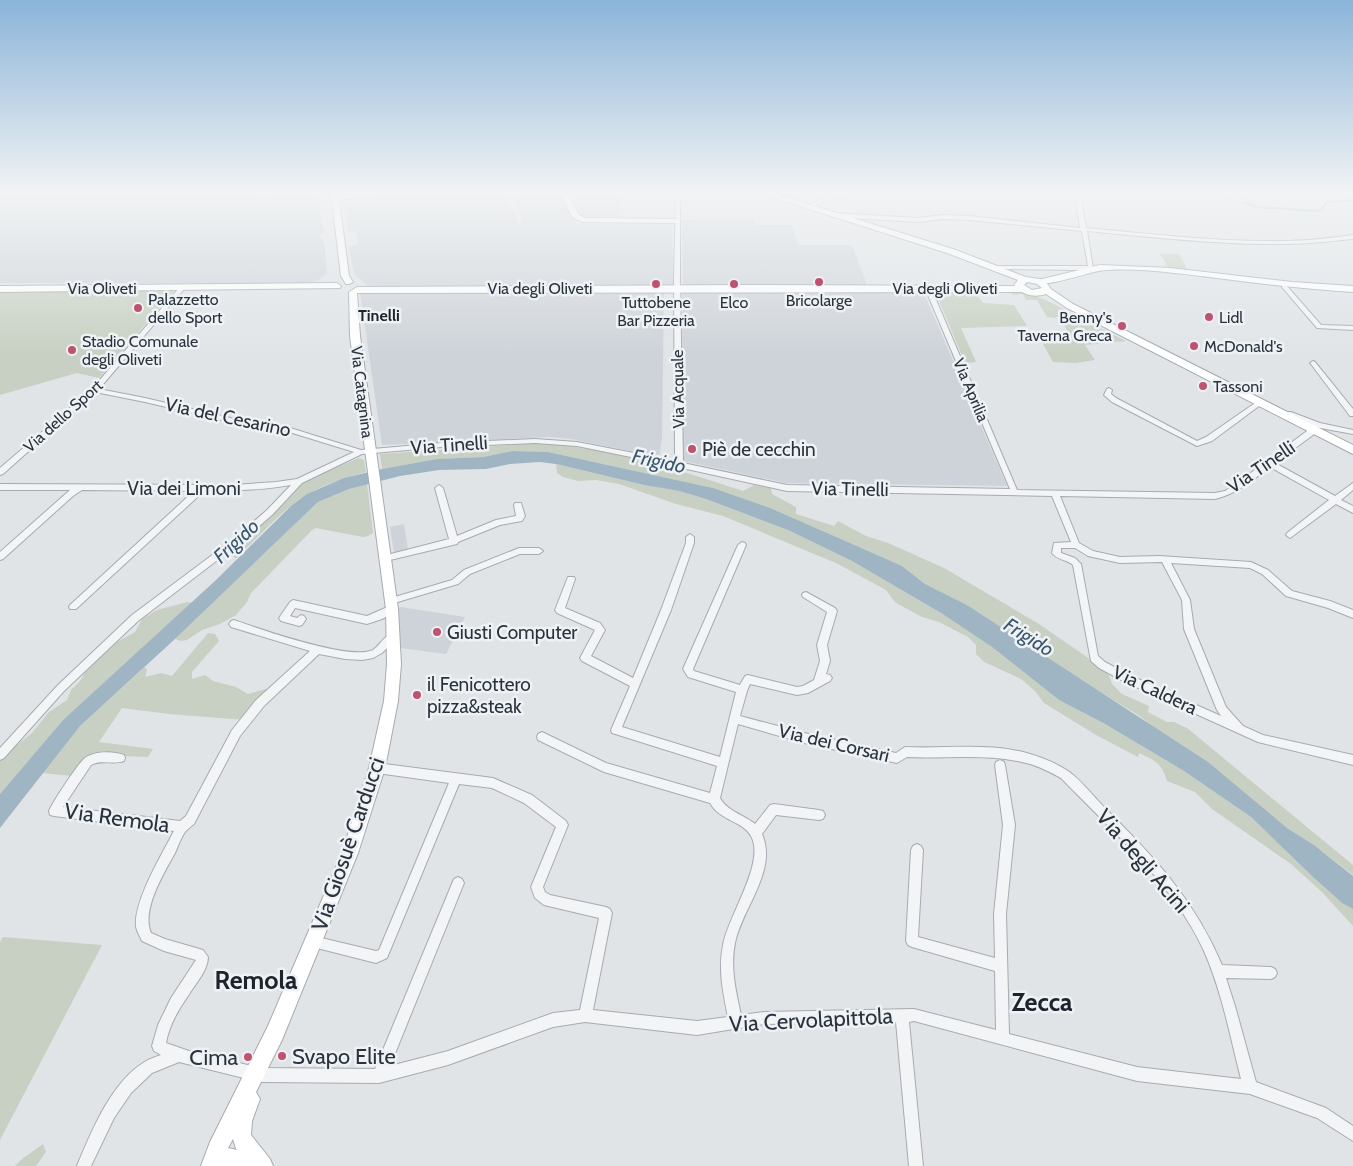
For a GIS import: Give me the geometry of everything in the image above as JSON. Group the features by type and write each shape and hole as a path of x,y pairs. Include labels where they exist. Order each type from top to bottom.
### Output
{"main road":[{"path":"338,246 341,283 338,293 353,293 356,282 341,283"},
{"path":"935,246 992,267 1022,284 1042,287 1070,306 1353,450"},
{"path":"1042,287 1054,279 1090,268 1186,272 1284,286 1353,289"},
{"name":"Via Oliveti","path":"0,289 323,288 341,283"},
{"name":"Via degli Oliveti","path":"353,293 373,288 1007,288 1022,284"},
{"name":"Via Catagnina","path":"353,293 367,454"},
{"name":"Via Giosuè Carducci","path":"214,1165 217,1149 257,1074 350,853 377,768 391,701 394,664 386,558 367,454"},
{"name":"Via Giosuè Carducci","path":"257,1074 241,1120 239,1135 246,1148 263,1166"},
{"path":"214,1165 229,1157 249,1166"}],"street":[{"name":"Via Acquale","path":"677,246 679,466"},
{"path":"992,267 1090,268 1086,246"},
{"path":"1284,286 1318,327 1353,328"},
{"name":"Via dello Sport","path":"0,472 94,390 182,288"},
{"name":"Via Aprilia","path":"928,288 1015,493"},
{"path":"1313,364 1353,414"},
{"name":"Via del Cesarino","path":"94,390 239,422 287,429 367,454"},
{"path":"1109,390 1107,395 1114,400 1199,444 1260,402"},
{"path":"1275,410 1318,424 1353,432"},
{"name":"Via Tinelli","path":"367,454 441,444 535,441 577,444 787,488 1215,496 1233,489 1314,430"},
{"name":"Via dei Limoni","path":"0,487 247,487 299,480 367,454"},
{"path":"1269,463 1353,510"},
{"path":"0,754 61,688 136,618 238,540 270,512 299,480"},
{"path":"1290,535 1353,486"},
{"path":"0,557 79,488"},
{"path":"73,607 202,488"},
{"path":"439,488 454,542"},
{"path":"1055,494 1076,545 1091,554 1112,558 1251,565 1265,572 1289,594 1330,605 1353,614"},
{"path":"386,558 454,542 498,522 518,519 521,516 521,512 518,505"},
{"path":"690,537 690,543 666,610 616,730 724,763"},
{"path":"742,545 688,670 691,674 742,690"},
{"name":"Via Caldera","path":"1076,545 1055,545 1057,554 1072,559 1077,564 1094,658 1102,665 1126,678 1262,739 1353,760"},
{"path":"301,619 299,622 284,618 293,604 367,620 380,616 391,605 455,582 467,572 519,551 539,550"},
{"name":"Via Caldera","path":"1165,560 1186,600 1189,627 1222,710 1244,731"},
{"path":"571,579 560,610 597,626 600,630 585,658 635,684"},
{"path":"714,799 742,690 748,679 797,691 806,690 823,681 825,661 822,645 832,611 806,595"},
{"path":"234,624 317,650 364,656 377,652 386,640 393,637"},
{"path":"182,827 190,820 236,734 260,703 317,650"},
{"name":"Via dei Corsari","path":"735,719 804,738 897,758 905,752 930,754 980,752 1008,754 1048,766"},
{"path":"542,737 604,767 714,799 721,810 756,832"},
{"name":"Via Remola","path":"120,758 99,757 92,758 87,762 54,812 182,827 144,906 142,925 146,937 164,945 199,954 202,957 202,963 172,1008 159,1038 159,1046 164,1050 218,1066 257,1074"},
{"path":"1000,765 1009,825 1000,914 1003,1039"},
{"name":"Via degli Acini","path":"1048,766 1065,775 1160,874 1199,928 1218,971 1250,1087"},
{"path":"377,768 492,783 528,799 562,825 537,890 541,898 548,901 606,914 585,1016"},
{"path":"313,942 376,957 383,954 454,783 452,778"},
{"path":"736,1023 727,980 729,943 738,915 756,879 760,859 756,832 774,809 819,815"},
{"path":"917,850 912,940 1000,966"},
{"path":"379,1076 458,883"},
{"path":"1218,971 1271,973"},
{"path":"902,1015 916,1166"},
{"name":"Via Cervolapittola","path":"257,1074 379,1076 448,1058 553,1020 585,1016 697,1028 764,1018 914,1015 1137,1074 1250,1087 1321,1113 1353,1134"},
{"path":"84,1166 108,1116 126,1089 149,1067 167,1061 179,1054"}],"shaded area":[{"path":"0,246 324,246 327,273 319,280 309,283 0,283"},
{"path":"672,246 673,285 368,286 354,274 349,247"},
{"path":"682,246 853,246 867,285 683,285"},
{"path":"664,291 662,439 659,457 571,439 550,437 382,445 360,292"},
{"path":"682,291 923,291 1007,486 786,483 683,461"},
{"path":"404,524 408,550 394,553 390,527"},
{"path":"398,608 465,617 446,654 401,648"}],"green space":[{"path":"1160,254 1179,254 1188,271 1169,269"},
{"path":"0,290 175,290 99,378 77,373 0,395"},
{"path":"935,291 974,291 983,303 1014,305 1027,326 961,328 976,362 965,363"},
{"path":"1010,291 1038,297 1064,309 1065,313 1055,318 1047,317 1037,300 1026,300 1023,294 1013,295"},
{"path":"1072,319 1078,325 1092,324 1126,341 1085,345 1095,360 1076,363 1053,362 1039,337 1071,337 1061,320"},
{"path":"539,443 591,450 668,467 743,491 754,485 771,488 772,494 796,507 796,514 834,526 838,521 866,536 888,543 944,568 1039,624 1107,671 1112,684 1122,694 1149,706 1148,712 1167,722 1174,722 1187,728 1353,865 1353,875 1314,845 1287,828 1138,715 1058,666 967,605 925,584 902,566 713,488 548,452 513,451 483,457 437,459 382,469 380,454"},
{"path":"359,458 364,460 366,472 336,481 308,494 280,515 236,558 226,553 244,541 243,538 303,481"},
{"path":"556,464 644,485 679,491 706,499 788,530 852,561 941,613 992,647 1059,700 1105,724 1184,771 1251,817 1313,877 1342,903 1353,909 1353,926 1322,892 1291,864 1212,809 1195,792 1167,781 1163,770 1154,760 1139,753 1138,757 1096,735 1044,703 1035,691 1021,679 984,662 976,654 976,645 968,637 939,622 922,617 898,604 886,590 838,564 723,516 676,504 619,484 596,480 578,481 563,477 557,473"},
{"path":"367,484 373,533 363,537 316,528 312,530 251,593 247,602 236,615 220,624 202,630 187,640 175,639 318,502 349,489"},
{"path":"187,602 192,603 63,720 0,794 0,761 32,733 49,712 67,700 71,690 81,680 86,670 117,642 135,632 142,619 157,610"},
{"path":"208,633 215,634 219,641 192,672 192,679 205,675 213,681 236,687 248,694 266,689 269,692 245,720 122,708 99,742 153,749 148,757 92,755 72,776 42,773 80,726 145,667 147,670 145,677 161,673 172,676"},
{"path":"3,937 102,945 0,1140 0,942"},
{"path":"43,1144 46,1152 36,1166 15,1166 22,1159"}],"water":[{"path":"513,451 548,452 713,488 770,508 902,566 925,584 967,605 1208,762 1287,828 1314,845 1353,876 1353,909 1342,903 1313,877 1251,817 1184,771 1105,724 1059,700 992,647 941,613 852,561 788,530 706,499 679,491 540,462 510,464 486,469 439,470 400,476 349,489 318,502 175,639 80,726 0,828 0,794 63,720 216,580 292,505 307,494 344,478 437,459 483,457"}],"place":[{"name":"Bricolarge","path":"819,282"},
{"name":"Tuttobene Bar Pizzeria","path":"656,284"},
{"name":"Elco","path":"734,284"},
{"name":"Palazzetto dello Sport","path":"138,308"},
{"name":"Lidl","path":"1209,317"},
{"name":"Benny's Taverna Greca","path":"1122,326"},
{"name":"McDonald's","path":"1194,346"},
{"name":"Stadio Comunale degli Oliveti","path":"72,350"},
{"name":"Tassoni","path":"1203,386"},
{"name":"Piè de cecchin","path":"692,449"},
{"name":"Giusti Computer","path":"437,632"},
{"name":"il Fenicottero pizza&steak","path":"417,695"},
{"name":"Svapo Elite","path":"282,1056"},
{"name":"Cima","path":"248,1057"}],"district":[{"name":"Tinelli","path":"379,315"},
{"name":"Remola","path":"256,980"},
{"name":"Zecca","path":"1042,1002"}],"water label":[{"name":"Frigido","path":"659,461"},
{"name":"Frigido","path":"236,541"},
{"name":"Frigido","path":"1029,637"}]}
